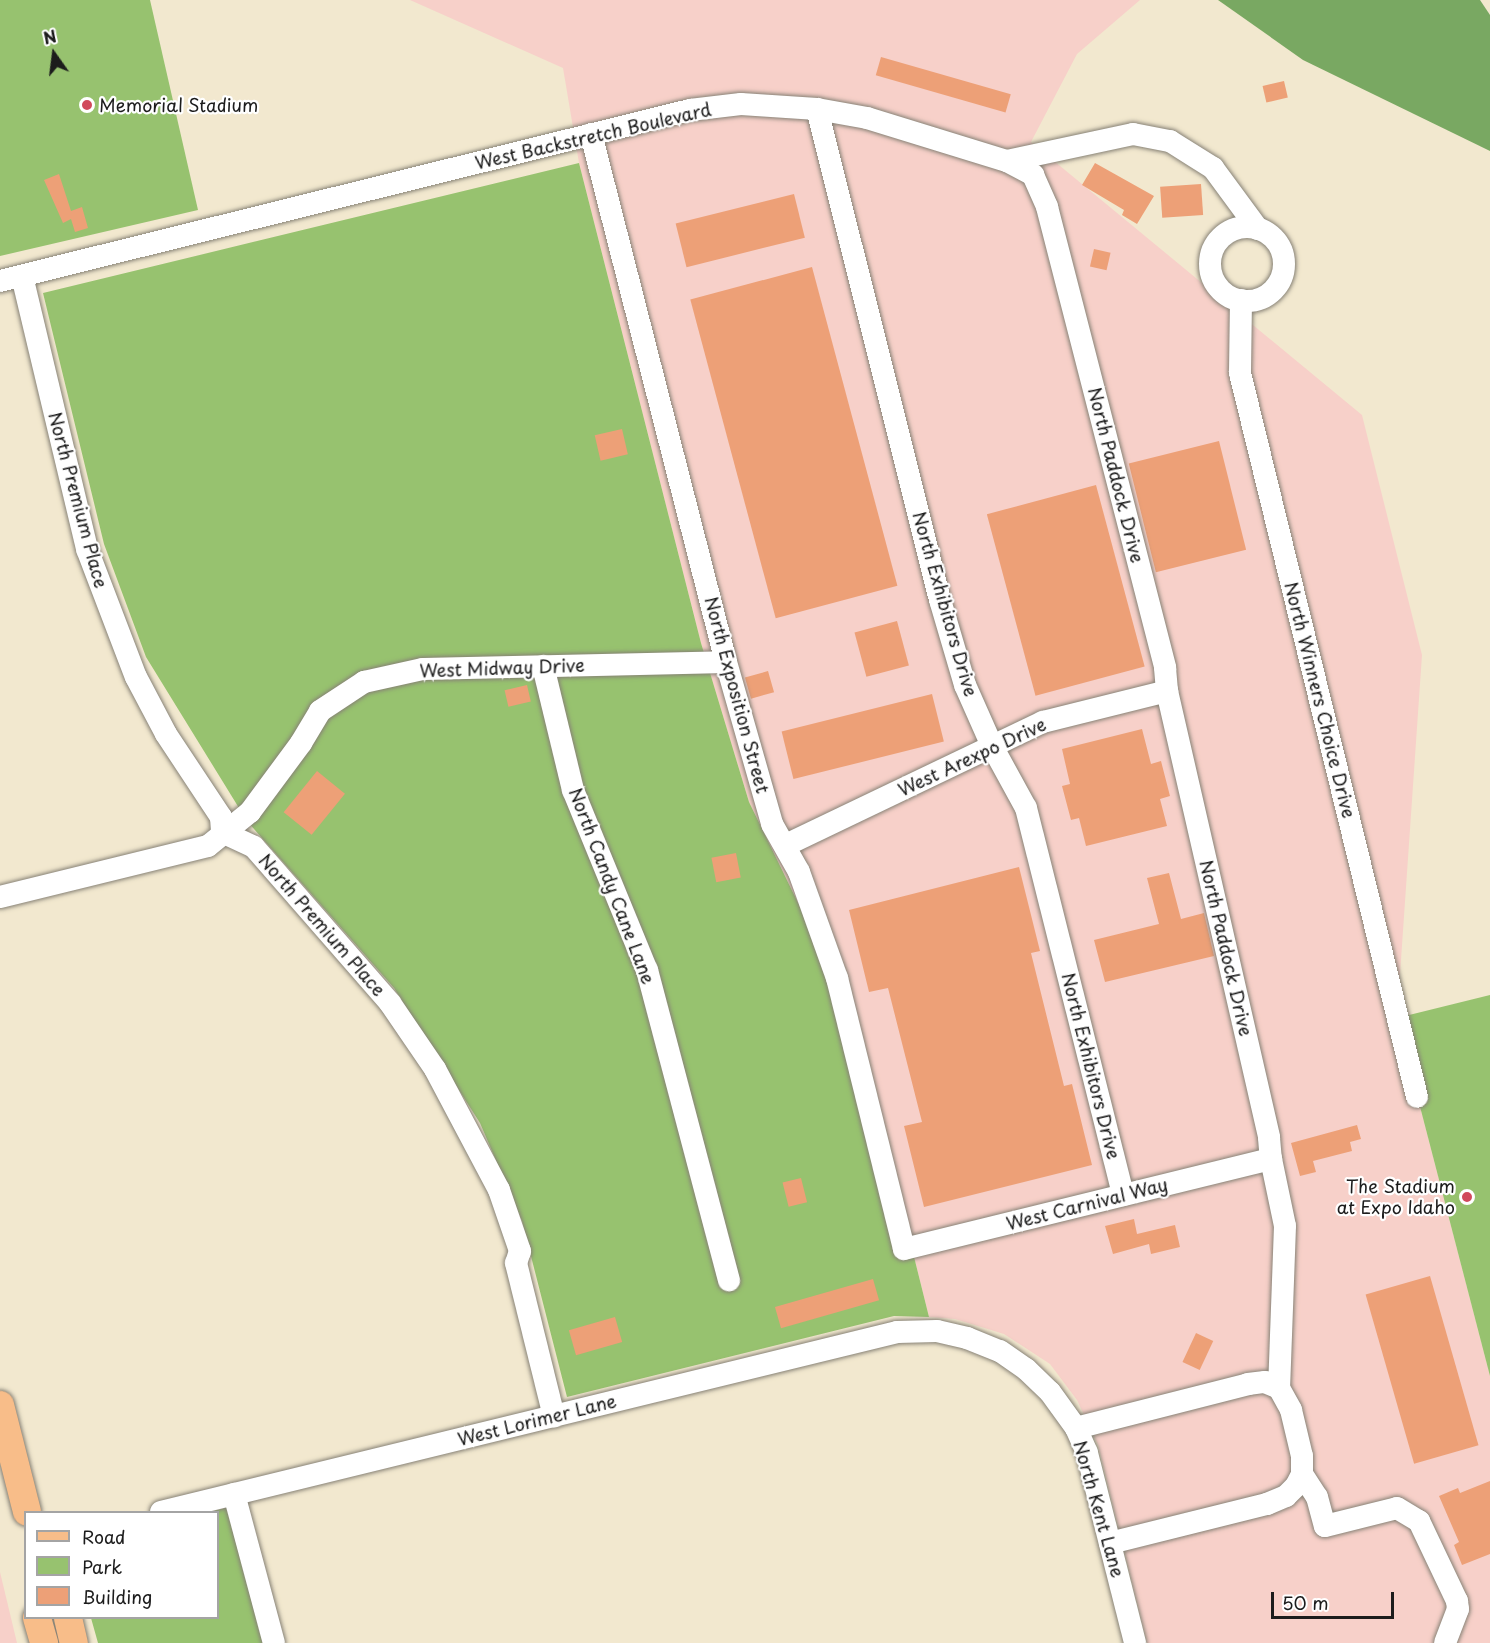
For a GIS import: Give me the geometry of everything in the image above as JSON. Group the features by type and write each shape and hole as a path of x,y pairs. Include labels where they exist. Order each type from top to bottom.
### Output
{"main road":[{"path":"0,1405 27,1511"},
{"path":"38,1619 44,1643"},
{"path":"68,1619 74,1643"}],"street":[{"name":"West Backstretch Boulevard","path":"11,279 690,110 741,104 817,109 867,118 1007,161 1133,134 1170,141 1213,168 1258,229"},
{"name":"North Exhibitors Drive","path":"817,109 940,600 965,685 992,746 1026,808 1123,1196"},
{"name":"North Exposition Street","path":"591,134 726,662 772,824 799,872 837,978 903,1249"},
{"name":"North Paddock Drive","path":"1007,161 1033,175 1047,207 1164,668 1167,691 1269,1138 1271,1160 1285,1226 1279,1388 1291,1410 1302,1456 1302,1474 1317,1497 1325,1526 1398,1508 1419,1521 1457,1601 1458,1610 1445,1643"},
{"path":"1246,227 1258,229 1269,234 1278,243 1284,266 1275,289 1265,296 1241,300 1225,293 1214,279 1211,256 1224,236 1246,227"},
{"name":"North Premium Place","path":"11,279 87,549 111,617 136,677 166,734 221,817 222,832 254,847 390,1003 435,1069 499,1190 520,1251 516,1263 554,1416"},
{"name":"North Winners Choice Drive","path":"1241,300 1240,374 1417,1097"},
{"name":"West Midway Drive","path":"0,897 208,846 222,832 250,812 301,743 320,711 364,682 423,669 726,662"},
{"name":"North Candy Cane Lane","path":"543,666 573,790 647,970 729,1280"},
{"name":"West Arexpo Drive","path":"786,846 1043,722 1167,691"},
{"name":"West Carnival Way","path":"903,1249 1271,1160"},
{"name":"West Lorimer Lane","path":"165,1511 914,1329"},
{"name":"North Kent Lane","path":"914,1329 937,1331 967,1338 1000,1351 1026,1369 1050,1392 1076,1428 1087,1453 1135,1643"},
{"path":"1076,1428 1248,1384 1265,1382 1279,1388"},
{"path":"1110,1543 1267,1504 1286,1496 1296,1486 1302,1474"},
{"path":"234,1494 274,1643"}],"shaded area":[{"path":"410,0 1140,0 1077,54 1031,142 1362,415 1422,655 1397,1018 1490,1376 1490,1643 1147,1643 1098,1445 1077,1400 1050,1364 1004,1334 955,1319 929,1317 855,1020 749,802 701,643 579,163 563,68"},
{"path":"0,1572 17,1643 0,1643"}],"green space":[{"name":"Memorial Stadium","path":"0,0 150,0 198,210 0,256"},
{"path":"1218,0 1480,0 1490,15 1490,151 1303,60"},
{"path":"579,163 701,643 749,802 855,1020 929,1317 894,1316 567,1397 522,1221 480,1123 394,988 247,821 146,657 104,544 43,293"},
{"name":"The Stadium at Expo Idaho","path":"1490,995 1490,1376 1397,1018"},
{"path":"229,1507 266,1643 98,1643 91,1619 219,1619 219,1511 213,1511"}],"building":[{"path":"881,57 1011,94 1006,112 876,75"},
{"path":"1284,81 1288,98 1266,103 1263,86"},
{"path":"1095,163 1154,196 1137,224 1122,215 1124,210 1082,185"},
{"path":"59,174 71,211 82,207 88,228 75,232 71,219 63,223 44,180"},
{"path":"1201,184 1203,215 1162,218 1160,187"},
{"path":"794,194 805,238 687,267 676,224"},
{"path":"1094,249 1111,253 1107,270 1090,267"},
{"path":"812,267 897,586 776,618 690,300"},
{"path":"622,429 628,454 601,461 595,435"},
{"path":"1219,441 1246,550 1156,572 1129,463"},
{"path":"1096,485 1145,667 1036,696 987,514"},
{"path":"897,621 909,665 866,677 854,632"},
{"path":"768,671 774,692 751,699 745,678"},
{"path":"527,685 531,702 508,707 505,690"},
{"path":"932,694 944,742 793,779 782,731"},
{"path":"1142,729 1151,764 1161,761 1170,796 1160,799 1167,826 1086,846 1079,818 1071,820 1062,786 1070,784 1062,749"},
{"path":"317,771 345,794 312,835 284,812"},
{"path":"736,853 741,878 716,882 711,858"},
{"path":"1019,867 1040,951 1031,953 1064,1086 1072,1084 1092,1165 924,1207 904,1126 922,1122 888,988 869,992 849,910"},
{"path":"1169,873 1181,919 1204,913 1214,956 1105,982 1094,940 1159,924 1147,878"},
{"path":"1357,1125 1361,1139 1350,1142 1352,1151 1313,1161 1316,1172 1300,1176 1291,1143"},
{"path":"801,1178 807,1202 789,1207 783,1183"},
{"path":"1134,1219 1137,1234 1175,1225 1180,1247 1151,1254 1149,1244 1113,1254 1105,1226"},
{"path":"1430,1276 1479,1445 1414,1464 1366,1294"},
{"path":"873,1279 879,1300 781,1328 775,1307"},
{"path":"615,1317 622,1342 576,1355 569,1330"},
{"path":"1196,1333 1213,1341 1200,1370 1182,1362"},
{"path":"1490,1481 1490,1554 1462,1565 1454,1545 1459,1542 1439,1496 1458,1488 1460,1493"}],"place":[{"name":"Memorial Stadium","path":"87,105"},
{"name":"The Stadium at Expo Idaho","path":"1467,1197"}]}
